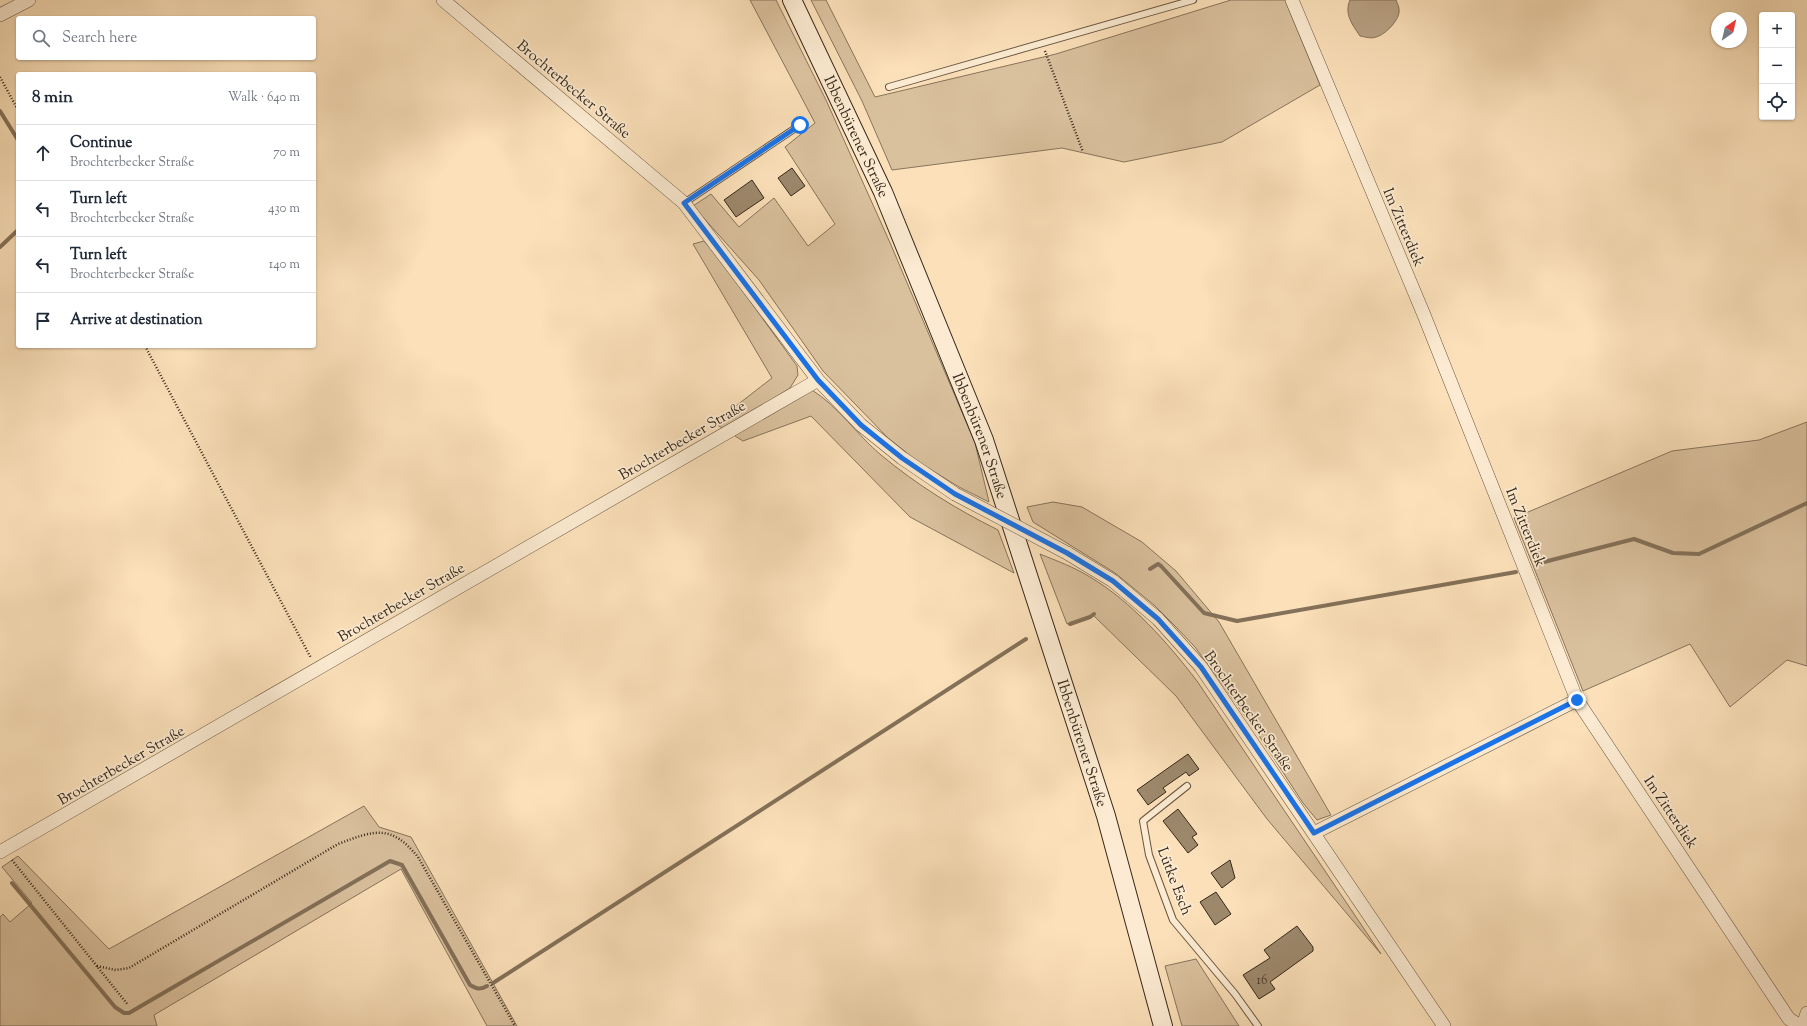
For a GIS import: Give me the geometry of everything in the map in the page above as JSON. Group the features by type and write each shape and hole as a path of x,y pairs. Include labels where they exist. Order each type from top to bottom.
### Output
{"main road":[{"name":"Ibbenbürener Straße","path":"792,0 882,192 984,440 1106,816 1163,1026"}],"street":[{"path":"0,15 29,0"},
{"name":"Brochterbecker Straße","path":"443,0 684,203 818,380 861,425 902,458 955,494 1067,553 1113,581 1152,614 1201,667 1444,1026"},
{"name":"Im Zitterdiek","path":"1292,0 1421,308 1577,700 1789,1019 1802,1026"},
{"name":"Brochterbecker Straße","path":"2,851 818,380"},
{"path":"1314,833 1577,700"},
{"path":"1802,1026 1807,1013"}],"lane":[{"path":"889,87 1193,0"},
{"path":"684,203 800,125"},
{"name":"Lütke Esch","path":"1187,786 1143,821 1149,855 1174,920 1236,994 1258,1026"}],"path":[{"path":"1042,43 1082,152"},
{"path":"0,77 16,106"},
{"path":"146,348 317,670"},
{"path":"97,966 116,970 129,968 338,844 369,833 389,833 406,843 418,857 515,1026"},
{"path":"2,851 128,1005"}],"shaded area":[{"path":"750,0 776,0 826,100 891,245 975,443 989,502 959,487 917,461 888,438 823,371 759,280 693,206 711,194 739,227 774,198 808,246 835,224 785,147 815,123"},
{"path":"811,0 826,0 875,97 1056,54 1231,0 1285,0 1320,85 1222,142 1124,162 1062,148 892,170 862,101"},
{"path":"1350,0 1396,0 1399,7 1398,17 1392,26 1380,36 1368,38 1360,36 1348,14 1348,5"},
{"path":"704,241 718,257 797,366 798,375 790,388 724,429 714,423 772,378 693,244"},
{"path":"812,390 831,405 872,447 895,466 937,496 998,530 1014,573 910,517 811,416 743,441 735,436 736,431"},
{"path":"1807,422 1807,666 1787,660 1730,707 1690,644 1583,691 1514,518 1672,451 1759,440"},
{"path":"1053,502 1082,507 1142,542 1176,571 1219,622 1331,815 1317,820 1303,803 1256,731 1195,647 1154,605 1115,573 1033,522 1027,507"},
{"path":"1040,554 1078,570 1105,587 1120,598 1148,624 1174,652 1197,681 1381,954 1267,819 1176,696 1093,615 1067,624"},
{"path":"364,806 379,827 411,837 517,1026 487,1026 401,869 154,1015 157,1026 0,1026 0,917 3,914 10,922 32,903 2,867 18,856 109,949"},
{"path":"1196,959 1239,1026 1182,1026 1165,966"}],"building":[{"path":"792,168 805,186 791,196 778,178"},
{"path":"752,180 764,198 736,217 724,200"},
{"path":"1188,754 1199,769 1189,776 1186,772 1163,788 1166,792 1148,805 1137,790"},
{"path":"1178,809 1197,834 1192,837 1198,845 1188,853 1163,821"},
{"path":"1230,860 1235,878 1222,888 1211,873"},
{"path":"1216,892 1231,914 1215,925 1200,902"},
{"path":"1297,926 1313,947 1313,951 1270,982 1275,989 1259,999 1243,975 1270,958 1264,950"}],"waterway":[{"path":"0,111 16,137"},
{"path":"0,247 16,232"},
{"path":"1536,564 1634,539 1673,553 1699,554 1807,503"},
{"path":"1150,569 1158,564 1161,566 1204,613 1237,621 1516,572"},
{"path":"1070,624 1090,617 1094,614"},
{"path":"493,983 1026,639"},
{"path":"12,883 115,1007 124,1013 129,1013 390,861 402,865 470,985 478,988 487,986"}],"route":[{"path":"800,125 684,203 818,380 861,425 902,458 955,494 1067,553 1113,581 1158,619 1201,667 1314,833 1577,700"}]}
